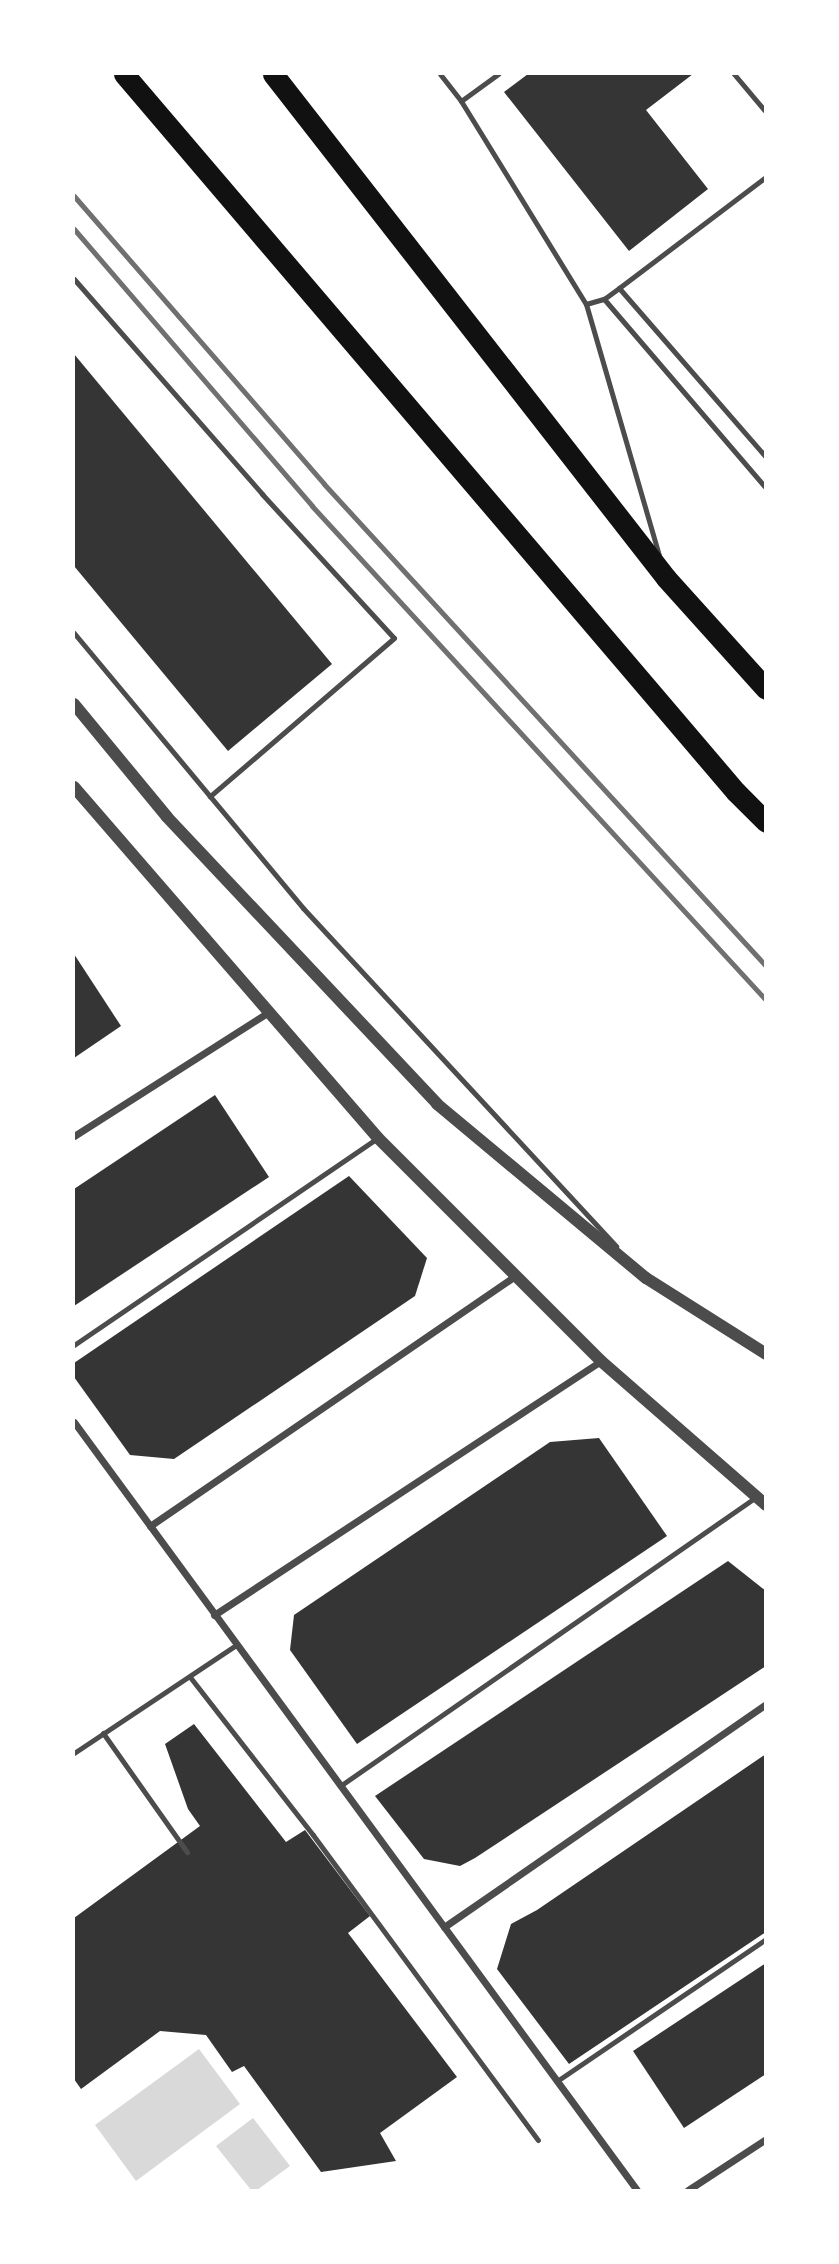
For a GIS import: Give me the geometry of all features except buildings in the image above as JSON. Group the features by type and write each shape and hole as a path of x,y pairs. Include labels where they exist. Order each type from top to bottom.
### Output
{"highway":[{"path":"124,74 736,792 765,822"},
{"path":"273,74 666,578 765,689"}],"street":[{"path":"74,704 167,817 437,1104 646,1278 765,1354"},
{"path":"74,787 378,1138 514,1277 601,1361 760,1501"},
{"path":"74,1136 267,1013"},
{"path":"150,1527 514,1277"},
{"path":"214,1615 601,1361"},
{"path":"74,1422 637,2190"},
{"path":"444,1927 765,1704"},
{"path":"688,2190 765,2139"}],"lane":[{"path":"440,74 461,101 586,304 666,578"},
{"path":"461,101 498,74"},
{"path":"734,74 765,112"},
{"path":"586,304 604,299 765,177"},
{"path":"74,279 262,495 394,638 211,796"},
{"path":"619,288 765,457"},
{"path":"604,299 765,488"},
{"path":"74,633 303,908 646,1278"},
{"path":"74,1345 378,1138"},
{"path":"340,1786 760,1501"},
{"path":"74,1753 236,1645"},
{"path":"190,1676 313,1835 538,2140"},
{"path":"103,1733 187,1852"},
{"path":"557,2081 765,1939"}],"shaded area":[{"path":"199,2049 240,2104 136,2181 95,2125"},
{"path":"253,2118 290,2166 257,2190 251,2190 216,2146"}],"railway":[{"path":"74,196 324,484 766,966"},
{"path":"74,229 312,506 766,1000"}]}
